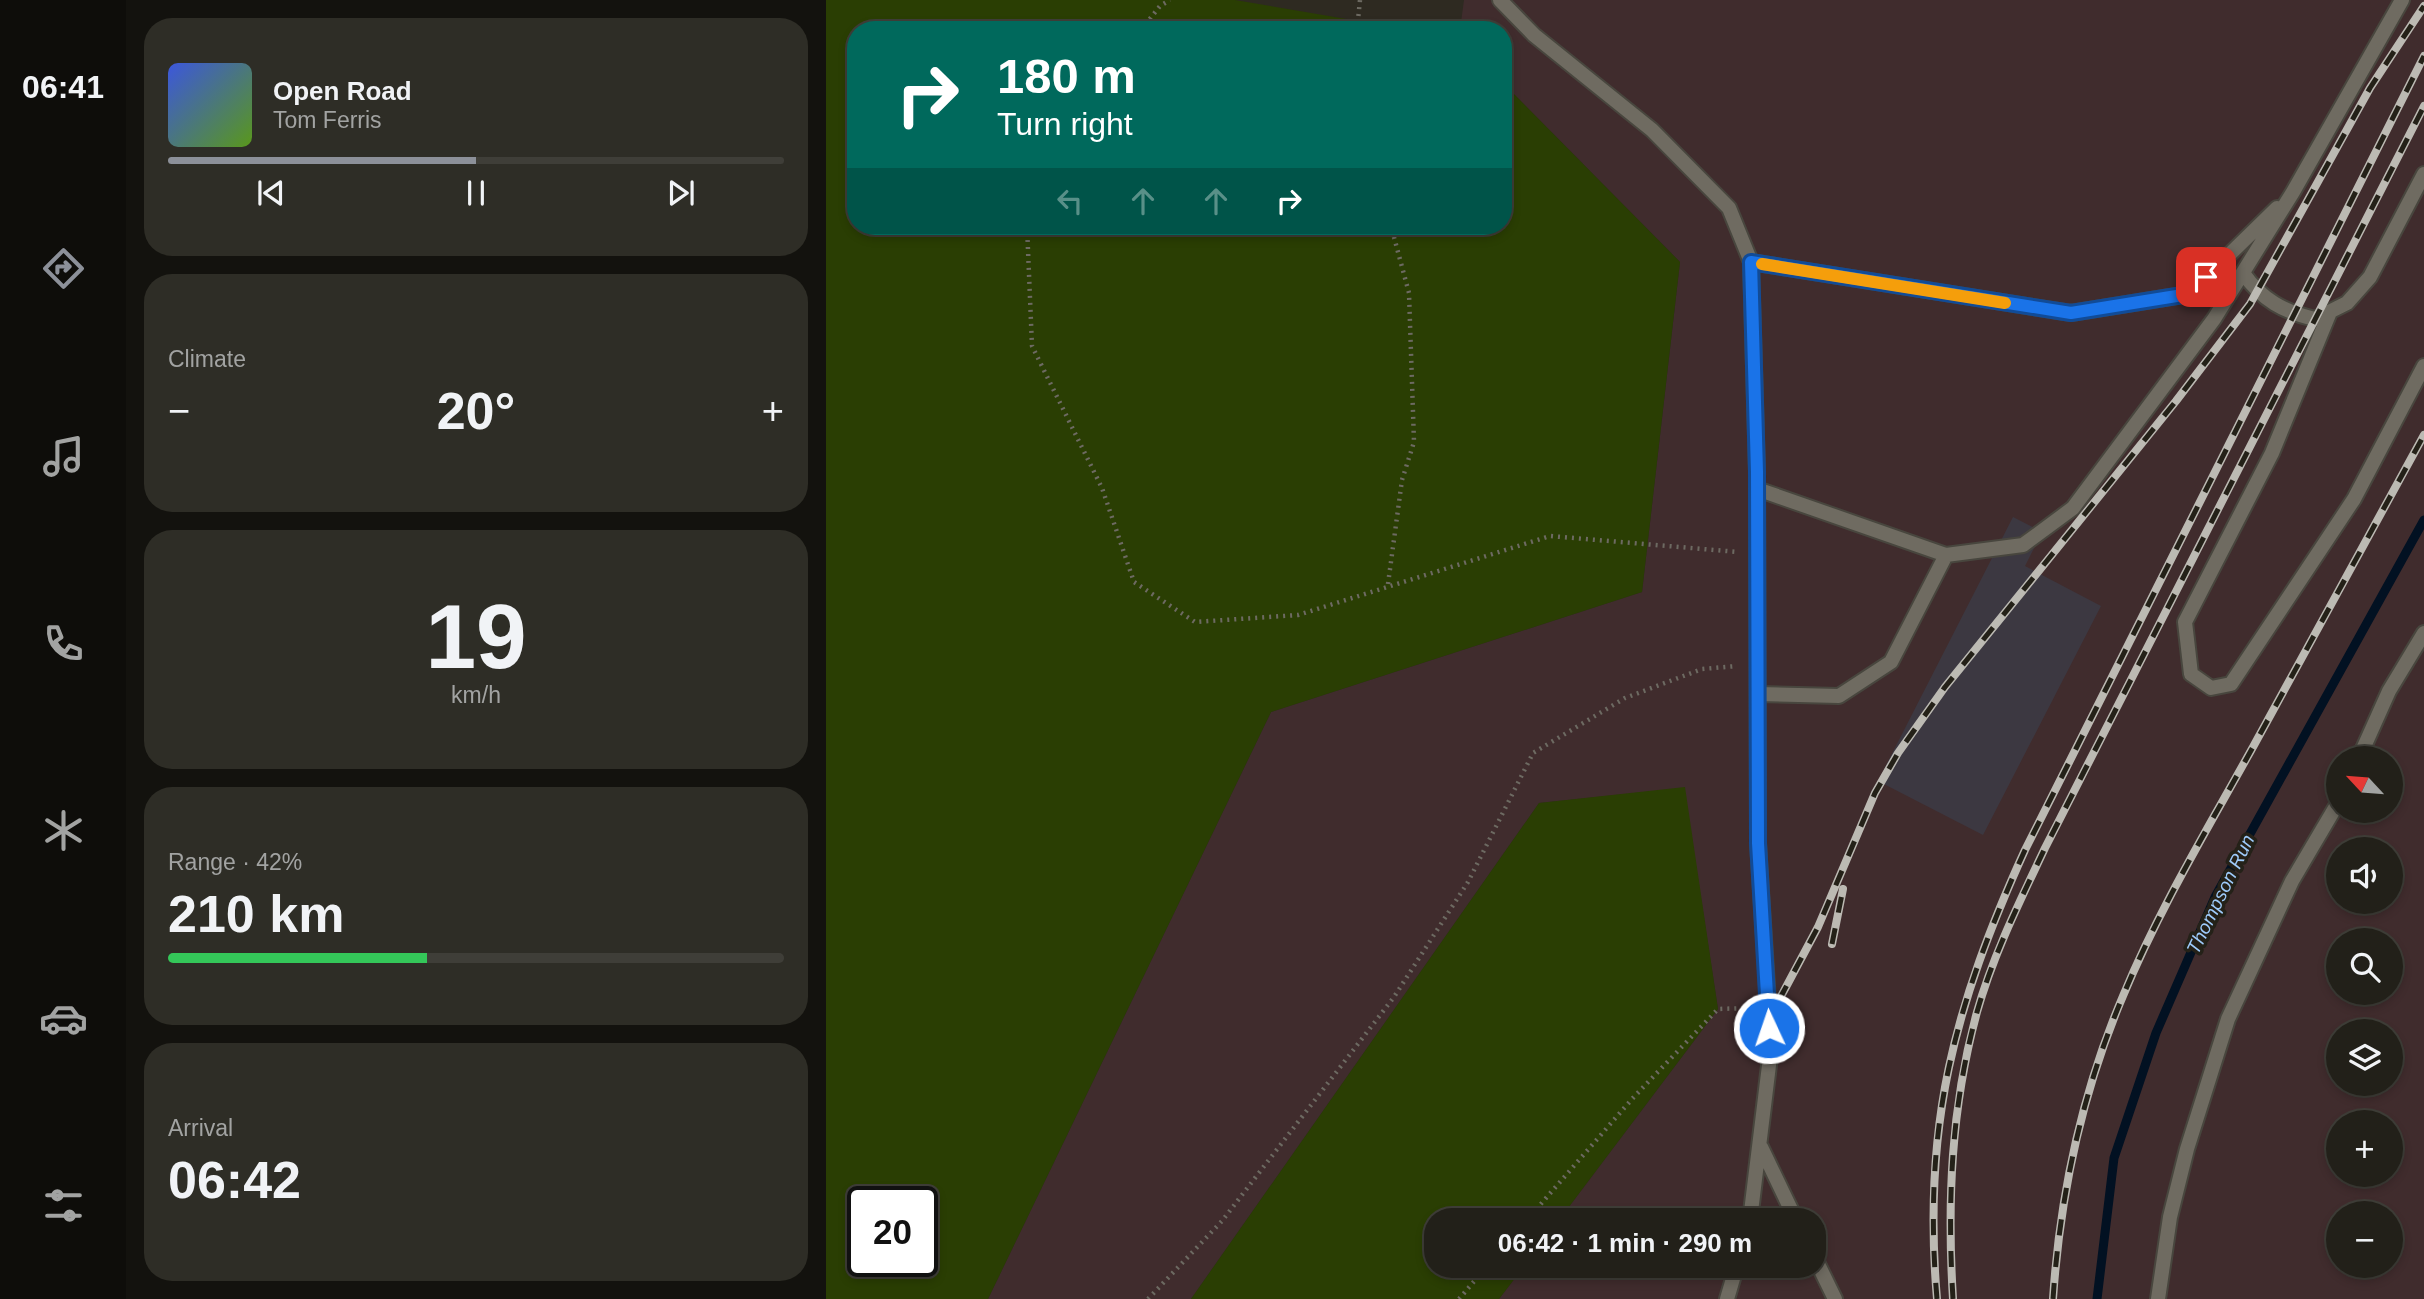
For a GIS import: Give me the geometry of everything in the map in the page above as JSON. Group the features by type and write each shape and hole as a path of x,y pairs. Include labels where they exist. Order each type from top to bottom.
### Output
{"lane":[{"path":"1500,0 1534,36 1653,130 1729,208 1751,262 1757,489 1758,843 1770,1049 1752,1208"},
{"path":"1757,489 1946,555 2023,545 2073,508 2214,319 2293,192 2402,0"},
{"path":"2243,273 2256,292 2293,314 2315,319 2347,303 2370,277 2424,174"},
{"path":"1751,262 2071,313 2189,294 2293,192"},
{"path":"2330,312 2272,453 2185,622 2191,674 2211,688 2231,684 2354,499 2424,366"},
{"path":"1758,694 1839,696 1891,662 1946,555"},
{"path":"2364,746 2389,691 2424,633"},
{"path":"2158,1299 2171,1217 2187,1149 2228,1019 2292,881 2326,823"},
{"path":"1760,1146 1790,1208"},
{"path":"1727,1299 1733,1278"},
{"path":"1825,1278 1835,1299"}],"path":[{"path":"1148,21 1160,6 1170,0"},
{"path":"1358,21 1360,0"},
{"path":"1027,235 1032,346 1102,488 1134,582 1195,622 1298,615 1387,584 1550,536 1757,554"},
{"path":"1387,584 1402,480 1414,442 1409,293 1393,235"},
{"path":"1148,1299 1222,1221 1394,997 1468,883 1532,753 1625,698 1702,669 1758,665"},
{"path":"1537,1208 1632,1099 1718,1009 1768,1008"},
{"path":"1459,1299 1477,1278"}],"shaded area":[{"path":"1464,0 2424,0 2424,1299 1499,1299 1515,1278 1826,1278 1826,1208 1568,1208 1718,1009 1684,788 1539,803 1191,1299 988,1299 1271,712 1642,592 1680,262 1512,92 1512,21 1461,21"}],"green space":[{"path":"826,0 1235,0 1358,21 847,21 847,235 1512,235 1512,92 1680,262 1642,592 1271,712 988,1299 826,1299"},
{"path":"1685,787 1718,1009 1568,1208 1424,1208 1424,1278 1515,1278 1499,1299 1191,1299 1539,803"}],"building":[{"path":"2013,517 2042,532 2025,566 2101,606 1983,835 1878,781"}],"waterway":[{"name":"Thompson Run","path":"2097,1299 2114,1158 2156,1033 2215,897 2424,520"}],"railway":[{"path":"1779,1000 1818,927 1875,793 1898,753 1945,687 2176,401 2250,304 2370,88 2424,6"},
{"path":"1937,1299 1934,1178 1940,1122 1962,1015 2000,907 2025,850 2424,56"},
{"path":"1953,1299 1951,1191 1956,1119 1977,1012 1999,949 2045,848 2424,106"},
{"path":"2053,1299 2061,1221 2075,1144 2096,1069 2123,996 2185,869 2424,435"},
{"path":"1832,944 1843,889"}],"slow traffic":[{"path":"1762,264 2005,303"}],"route":[{"path":"1769,1028 1758,843 1757,472 1751,262 2071,313 2189,294 2206,277"}]}
